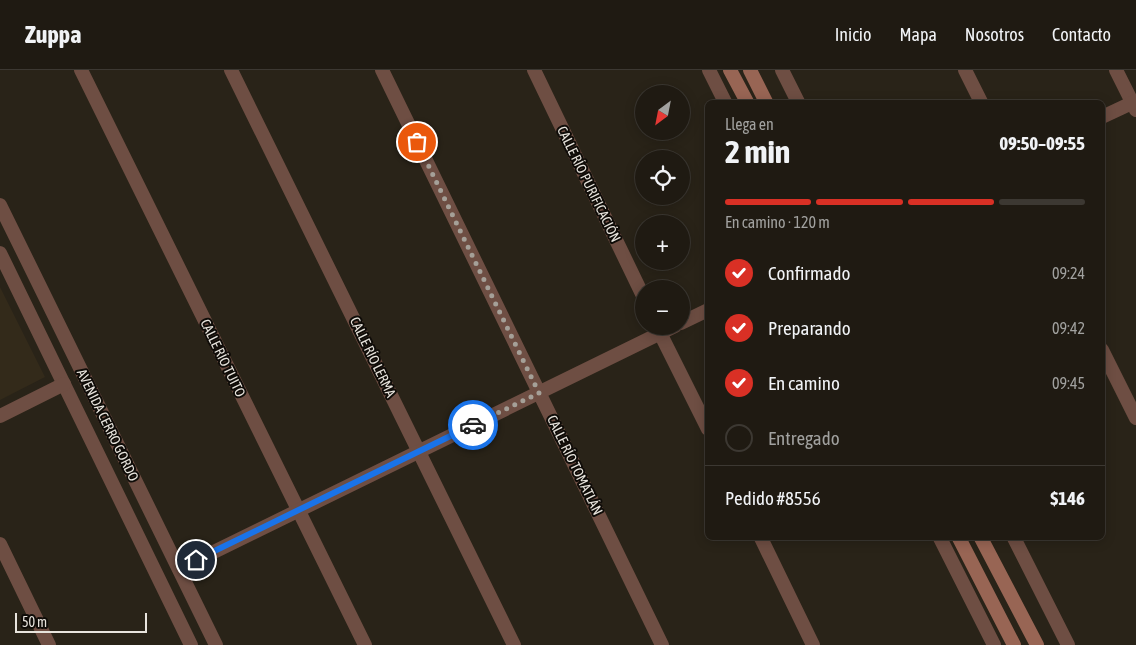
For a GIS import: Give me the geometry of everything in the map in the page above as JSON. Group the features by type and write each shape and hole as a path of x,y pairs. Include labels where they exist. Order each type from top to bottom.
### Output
{"main road":[{"path":"730,70 746,100"},
{"path":"750,70 765,100"},
{"path":"961,540 1014,645"},
{"path":"982,540 1037,645"}],"street":[{"name":"CALLE RÍO TUITO","path":"81,70 365,645"},
{"name":"CALLE RÍO LERMA","path":"231,70 514,645"},
{"name":"CALLE RÍO TOMATLÁN","path":"382,70 662,645"},
{"name":"CALLE RÍO PURIFICACIÓN","path":"534,70 635,280"},
{"path":"708,70 724,100"},
{"path":"782,70 797,100"},
{"path":"965,70 980,100"},
{"path":"1105,116 1135,105 1116,70"},
{"name":"AVENIDA CERRO GORDO","path":"0,205 3,220 216,645"},
{"name":"AVENIDA CERRO GORDO","path":"0,253 191,645"},
{"path":"690,319 705,311"},
{"path":"179,569 539,393 649,335"},
{"path":"661,335 705,423"},
{"path":"1105,356 1136,418"},
{"path":"0,416 64,384"},
{"path":"762,540 814,645"},
{"path":"941,540 994,645"},
{"path":"1015,540 1068,645"},
{"path":"0,544 49,645"}],"shaded area":[{"path":"0,287 45,377 0,400"}],"way so far":[{"path":"417,142 539,393 473,425"}],"route":[{"path":"196,560 473,425"}]}
